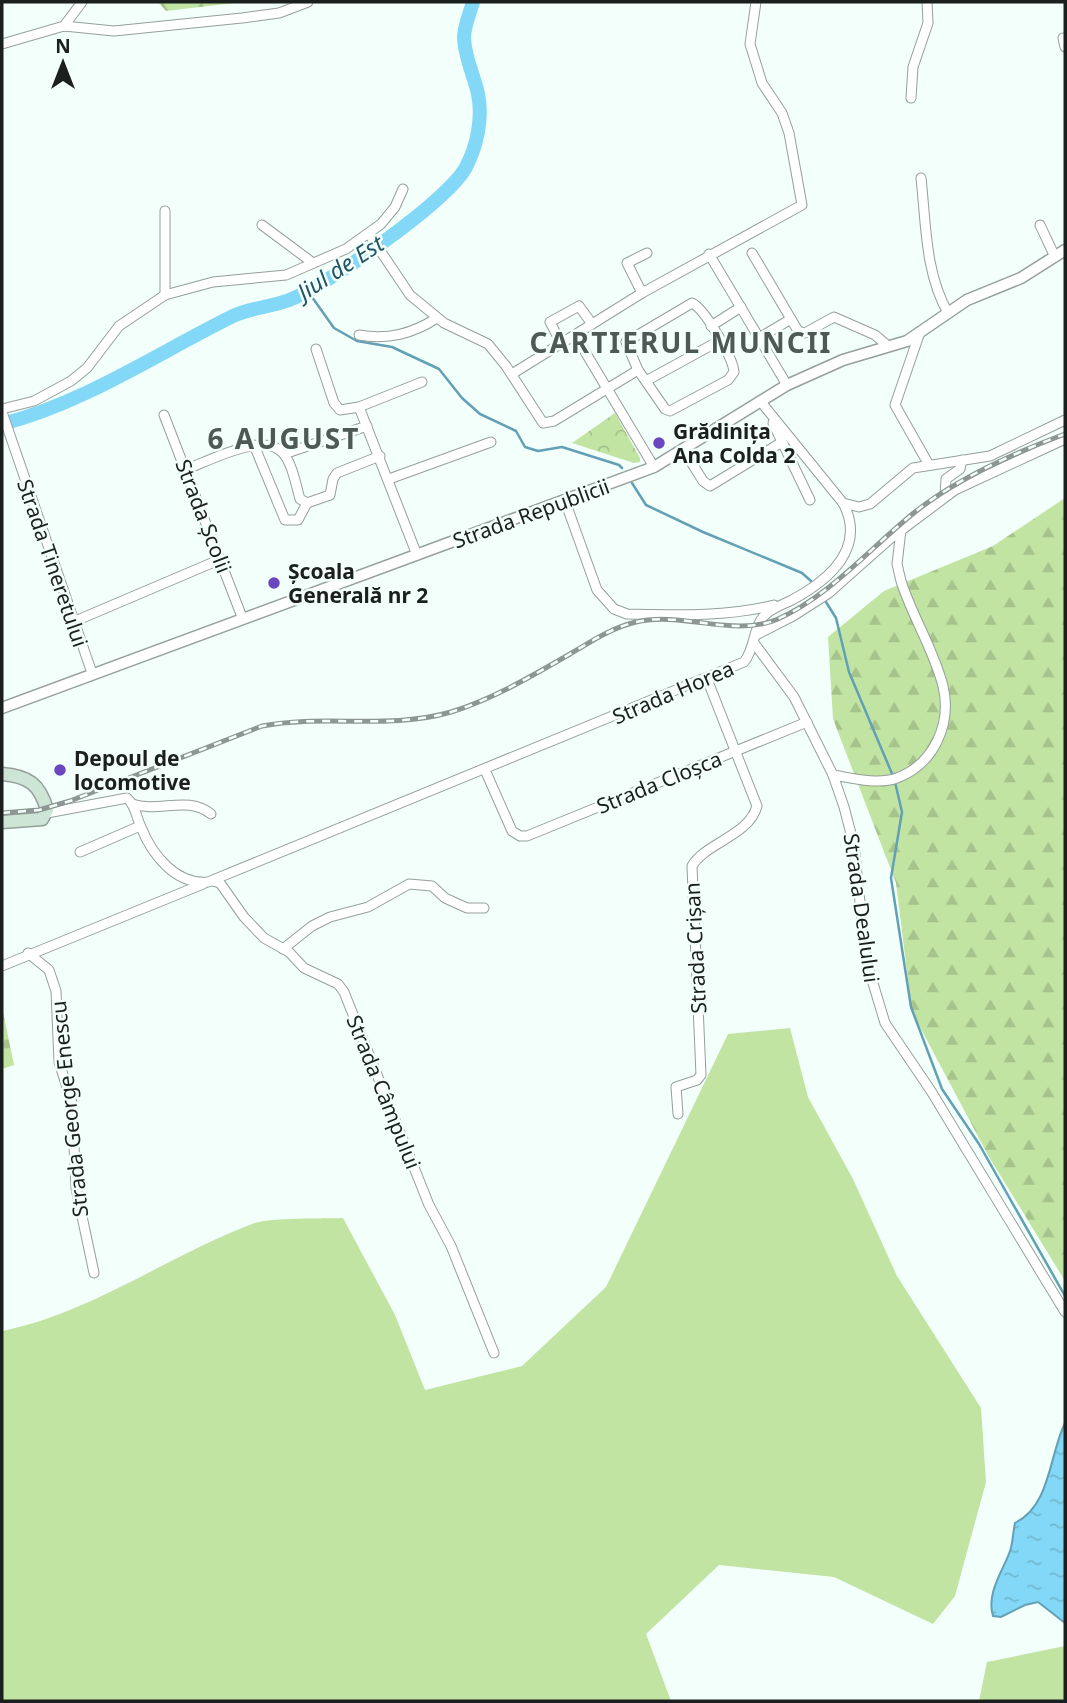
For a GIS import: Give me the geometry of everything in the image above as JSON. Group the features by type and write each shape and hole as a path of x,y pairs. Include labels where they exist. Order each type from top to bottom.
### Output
{"main road":[{"path":"2,774 27,778 36,784 47,813 43,819 2,822"}],"street":[{"path":"64,26 82,2"},
{"path":"2,44 64,26 114,31 279,13 308,2"},
{"path":"512,374 642,293 802,205 789,133 782,113 762,83 753,55 750,32 756,2"},
{"path":"912,98 913,67 928,23 927,2"},
{"path":"921,178 928,250 937,291 948,313"},
{"path":"2,412 34,401 71,381 86,368 119,326 165,295 213,282 286,275 336,254 374,242 403,189"},
{"path":"165,211 165,295"},
{"path":"262,225 313,263"},
{"path":"1040,225 1055,257"},
{"path":"374,242 402,286 437,318 488,344 512,374 538,421 554,421 638,370"},
{"name":"Strada Republicii","path":"2,708 242,617 654,467 764,406 787,385 843,360 919,335 967,300 1021,278 1065,250"},
{"path":"642,293 627,263 647,253"},
{"path":"752,253 798,331 805,333 834,317 875,335 888,346"},
{"path":"709,254 787,385"},
{"path":"692,303 699,307 711,326 733,366 732,376 674,411 664,409 638,370 626,345 631,338 692,303"},
{"path":"561,343 550,321 579,306 592,324"},
{"path":"711,326 741,307"},
{"path":"359,335 376,338 397,336 421,328 437,318"},
{"path":"759,338 791,318"},
{"path":"575,335 654,467"},
{"path":"919,335 895,405 929,465"},
{"path":"646,381 719,341"},
{"path":"316,349 337,408 346,410 359,407 422,382"},
{"path":"764,406 810,500"},
{"path":"764,406 843,503 859,507 870,504 913,468 990,456 1065,420"},
{"path":"359,407 417,555"},
{"name":"Strada Tineretului","path":"2,412 92,674"},
{"name":"Strada Școlii","path":"164,415 242,617"},
{"path":"284,454 367,426"},
{"path":"755,639 820,599 901,530 945,497 1065,439"},
{"path":"389,479 491,442"},
{"path":"683,449 703,481 710,486 782,442"},
{"path":"187,469 254,445 274,447 284,454 300,499 307,503 328,497 337,474 380,456"},
{"path":"254,445 285,520 298,520 307,503"},
{"path":"945,497 946,479 960,469 962,460"},
{"path":"565,501 597,590 614,609 627,614 743,613 789,601"},
{"name":"Strada Horea","path":"485,770 744,662 763,617 812,589 845,557 852,537 851,521 843,503"},
{"path":"833,775 876,780 894,779 928,757 943,729 946,710 943,685 901,581 897,564 901,530"},
{"path":"73,622 221,559"},
{"name":"Strada Dealului","path":"755,639 782,677 833,775 851,829 866,960 885,1023 931,1091 1065,1312"},
{"name":"Strada Crișan","path":"678,1114 676,1087 697,1080 701,1075 692,866 739,830 751,818 757,806 707,679"},
{"name":"Strada Cloșca","path":"485,770 512,831 520,836 527,836 807,722"},
{"path":"2,966 485,770"},
{"path":"47,813 70,807 92,807 122,798 146,808 195,805 211,814"},
{"path":"132,804 153,849 177,875 195,883 213,880"},
{"path":"79,852 140,825"},
{"name":"Strada Câmpului","path":"213,880 220,883 259,933 283,949 304,968 338,984 344,992 429,1205 452,1246 494,1353"},
{"path":"283,949 312,926 330,917 368,907 409,884 432,886 445,898 467,908 484,908"},
{"name":"Strada George Enescu","path":"29,953 49,970 56,991 59,1062 72,1103 77,1202 94,1273"}],"green space":[{"path":"158,2 243,2 166,11"},
{"path":"615,413 640,462 634,463 572,443"},
{"path":"1065,498 1065,1281 989,1157 912,1012 896,883 833,719 828,637 884,591 993,546"},
{"path":"2,1007 14,1065 2,1069"},
{"path":"790,1028 808,1097 853,1179 897,1276 981,1408 986,1482 955,1596 933,1624 834,1577 719,1565 646,1634 671,1701 2,1701 2,1331 35,1323 98,1298 252,1224 283,1219 343,1218 395,1315 425,1390 522,1366 606,1287 728,1034"},
{"path":"1065,1646 1065,1701 979,1701 987,1662"}],"water":[{"path":"1065,1423 1065,1623 1038,1602 1025,1605 1001,1617 993,1616 993,1591 1010,1551 1015,1523 1027,1515 1042,1492"}],"waterway":[{"name":"Jiul de Est","path":"2,424 32,415 91,390 233,316 287,301 311,289 388,239 437,199 466,167 478,132 479,103 464,38 473,2"},
{"path":"307,290 334,328 357,341 392,347 439,369 462,398 480,414 516,431 525,447 538,451 562,447 622,468"},
{"path":"632,483 646,505 802,573 811,581"},
{"path":"826,602 836,618 849,672 893,776"},
{"path":"895,782 902,812 891,878 911,1007 942,1089 979,1144 1065,1296"}],"railway":[{"path":"2,813 39,810 70,801 262,726 309,721 404,720 451,712 497,694 602,635 636,622 654,619 744,626 778,619 833,584 915,512 949,488 1006,458 1065,434"}],"place":[{"name":"Grădinița Ana Colda 2","path":"659,443"},
{"name":"Școala Generală nr 2","path":"274,583"},
{"name":"Depoul de locomotive","path":"60,770"}],"district":[{"name":"CARTIERUL MUNCII","path":"681,342"},
{"name":"6 AUGUST","path":"284,438"}]}
